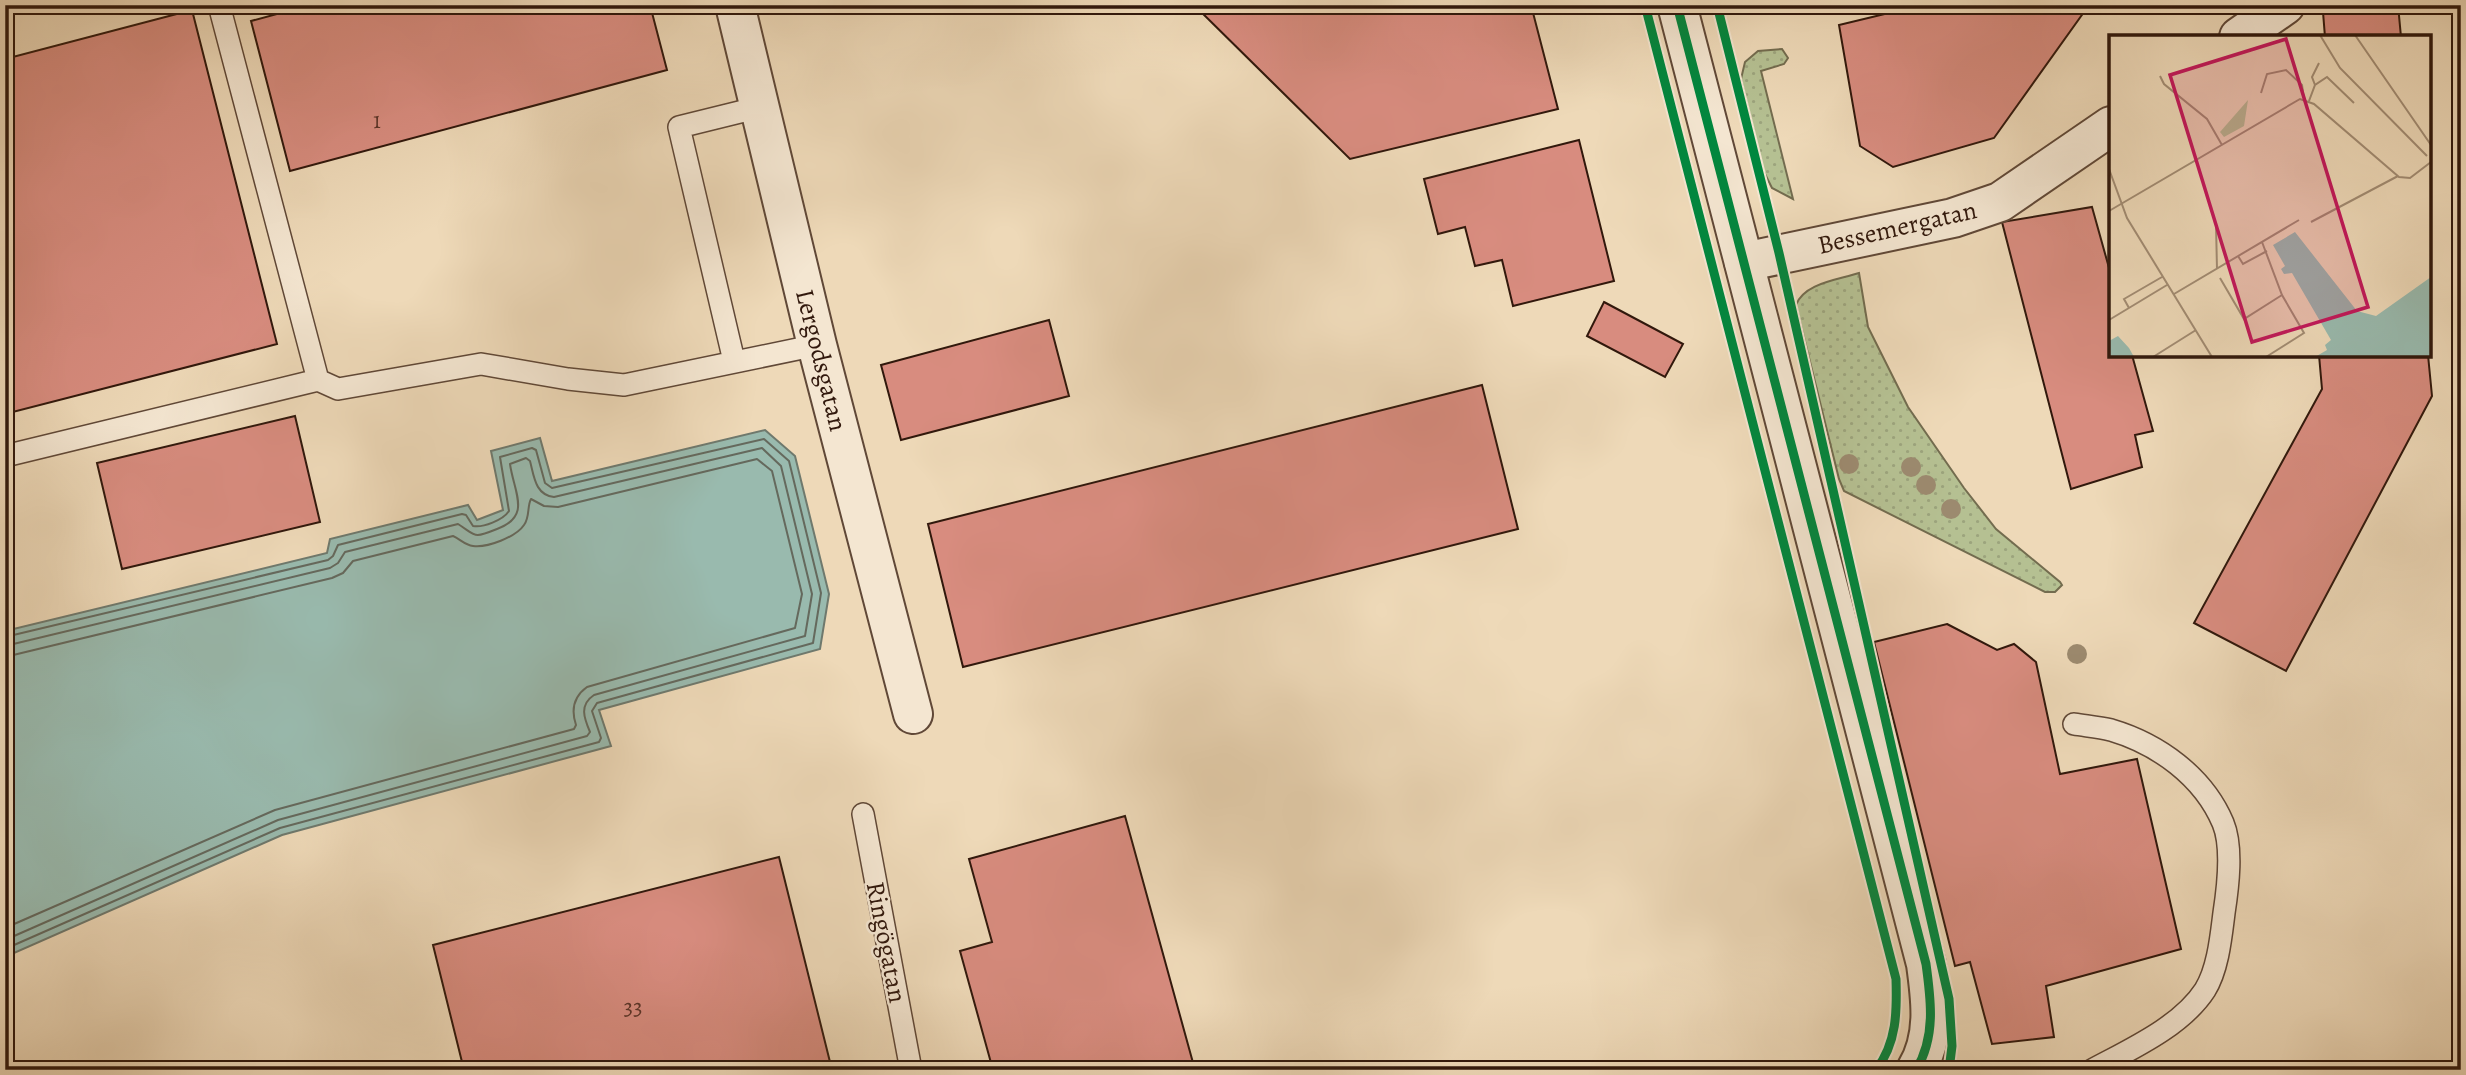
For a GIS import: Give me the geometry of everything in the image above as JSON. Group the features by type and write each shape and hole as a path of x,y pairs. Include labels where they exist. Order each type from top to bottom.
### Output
{"street":[{"name":"Lergodsgatan","path":"735,5 817,345 913,714"},
{"path":"1677,5 1926,964 1930,993 1929,1038 1921,1068"},
{"path":"2242,35 2285,5"},
{"name":"Bessemergatan","path":"1744,262 1953,218 2000,202 2109,127"}],"lane":[{"path":"219,5 318,380"},
{"path":"734,362 679,127 760,107"},
{"path":"5,456 318,380 338,389 481,364 568,379 624,385 817,345"},
{"path":"2074,724 2110,730 2151,746 2184,769 2204,792 2224,824 2230,872 2216,960 2206,989 2184,1013 2153,1035 2092,1070"},
{"name":"Ringögatan","path":"863,814 911,1070"}],"green space":[{"path":"1782,49 1788,58 1784,64 1761,71 1793,199 1772,188 1763,170 1741,79 1745,62 1758,51"},
{"path":"1859,273 1868,327 1908,407 1996,529 2060,582 2062,585 2055,592 2045,592 1844,491 1796,305 1806,292 1814,287"}],"water":[{"path":"765,430 795,456 829,594 820,649 599,710 611,746 282,835 5,957 5,631 327,553 330,539 468,505 477,520 503,510 491,451 540,438 552,481"}],"building":[{"path":"310,5 650,5 667,70 290,171 251,21"},
{"path":"1194,5 1531,5 1558,109 1350,159"},
{"path":"1922,5 2089,5 1994,138 1893,167 1860,146 1839,25"},
{"path":"2332,5 2398,5 2401,35 2325,35 2323,12"},
{"path":"192,10 277,344 5,414 5,59"},
{"path":"1579,140 1614,281 1513,306 1502,260 1475,266 1465,227 1438,234 1424,179"},
{"path":"2092,207 2109,268 2109,357 2133,357 2153,431 2135,435 2142,467 2071,489 2002,222"},
{"path":"1604,302 1683,344 1665,377 1587,336"},
{"path":"1049,320 1069,396 901,440 881,365"},
{"path":"2319,357 2428,357 2432,396 2286,671 2194,623 2322,389"},
{"path":"1482,385 1518,529 963,667 928,524"},
{"path":"295,416 320,522 122,569 97,463"},
{"path":"1947,624 1997,650 2014,644 2036,662 2060,774 2137,759 2181,949 2046,986 2054,1037 1992,1044 1970,962 1955,966 1874,642"},
{"path":"1125,816 1195,1070 993,1070 960,951 992,942 969,859"},
{"path":"779,857 832,1070 464,1070 433,945"}],"cycle path":[{"path":"1645,5 1896,979 1896,1015 1892,1038 1876,1070"},
{"path":"1677,5 1926,964 1930,1005 1929,1031 1927,1045 1916,1070"},
{"path":"1717,5 1779,253 1949,999 1952,1046 1949,1070"}]}
